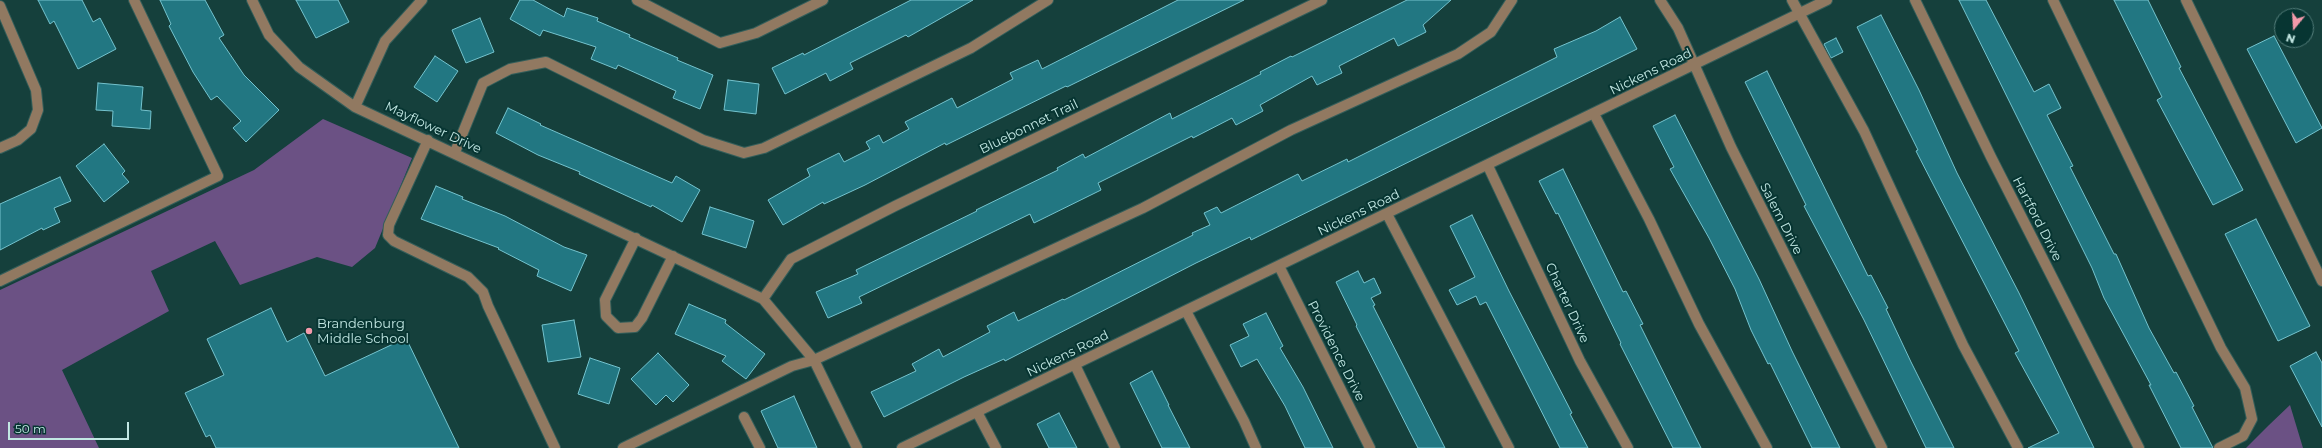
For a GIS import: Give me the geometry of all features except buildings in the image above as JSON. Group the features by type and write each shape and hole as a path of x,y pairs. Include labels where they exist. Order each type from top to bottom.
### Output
{"street":[{"path":"0,281 218,176 134,0"},
{"name":"Mayflower Drive","path":"252,0 270,35 299,67 355,107 455,152 763,299 814,360 857,448"},
{"path":"355,107 385,41 422,0"},
{"path":"637,0 720,42 756,33 823,0"},
{"path":"455,152 483,83 510,69 546,62 703,140 744,153 764,148 971,48 1048,0"},
{"name":"Bluebonnet Trail","path":"763,299 791,259 895,206 1322,0"},
{"path":"623,448 792,366 814,360 1143,208 1291,130 1458,54 1491,32 1512,0"},
{"name":"Salem Drive","path":"1660,0 1678,28 1693,66 1731,147 1882,448"},
{"path":"1792,0 1864,131 1963,345 2018,448"},
{"name":"Nickens Road","path":"902,448 1488,166 1827,0"},
{"name":"Hartford Drive","path":"1915,0 1991,157 2139,448"},
{"path":"2052,0 2221,348 2245,388 2252,419 2243,436 2219,448"},
{"path":"2186,0 2322,281"},
{"path":"0,6 36,90 38,110 31,129 18,140 0,148"},
{"path":"1594,114 1649,219 1699,324 1767,448"},
{"path":"428,140 389,225 388,235 394,241 468,277 483,292 488,306 555,448"},
{"name":"Charter Drive","path":"1488,166 1580,360 1628,448"},
{"path":"1388,214 1509,448"},
{"path":"636,238 605,300 606,316 618,328 635,327 673,256"},
{"name":"Providence Drive","path":"1279,266 1370,448"},
{"path":"1186,311 1244,421 1256,448"},
{"path":"1075,365 1115,448"},
{"path":"977,412 996,448"},
{"path":"744,417 760,448"}],"shaded area":[{"path":"323,119 412,158 375,248 352,267 317,257 240,285 215,241 151,271 169,311 62,370 99,448 0,448 0,290 254,170"},
{"path":"2290,405 2303,448 2246,448 2269,425"}],"place":[{"name":"Brandenburg Middle School","path":"309,331"}]}
